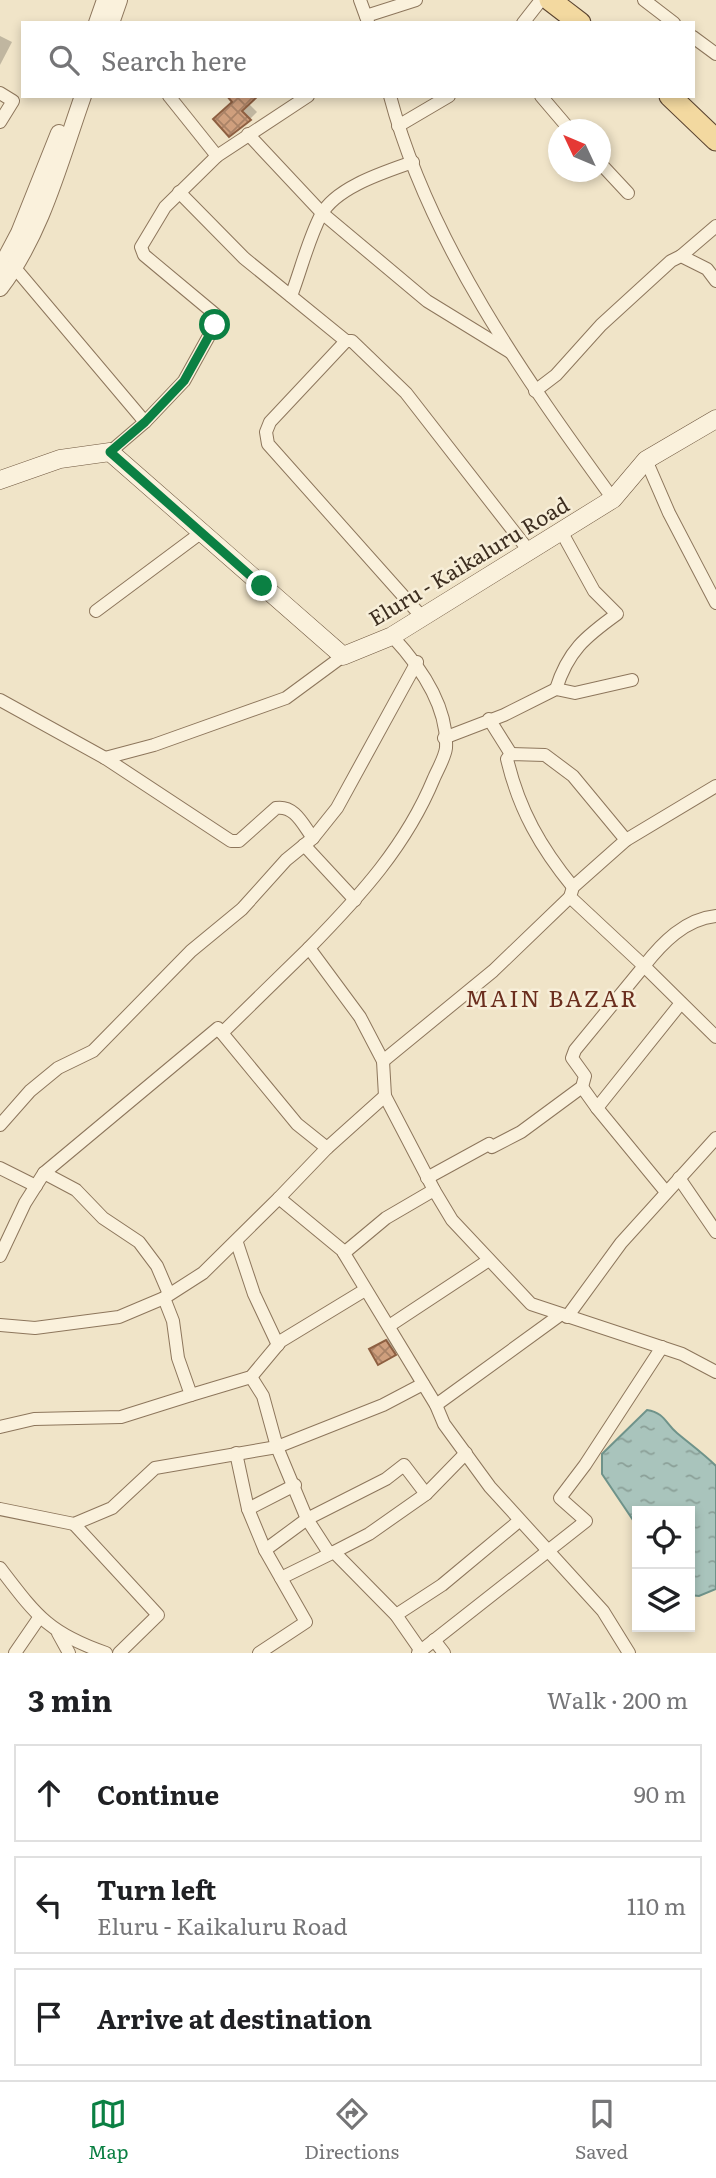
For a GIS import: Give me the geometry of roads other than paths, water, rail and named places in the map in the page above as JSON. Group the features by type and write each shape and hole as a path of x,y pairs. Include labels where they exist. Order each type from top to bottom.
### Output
{"main road":[{"path":"550,0 577,21"},
{"path":"672,98 716,140"},
{"name":"Eluru - Kaikaluru Road","path":"343,656 392,636 613,499 646,460 716,419"},
{"path":"0,480 60,459 110,452 343,656"}],"street":[{"path":"98,21 105,0"},
{"path":"112,21 119,0"},
{"path":"360,0 367,20 416,0"},
{"path":"525,21 541,0"},
{"path":"644,0 671,21"},
{"path":"695,38 716,54"},
{"path":"0,93 13,101 0,122"},
{"path":"0,288 71,98"},
{"path":"8,268 44,207 82,98"},
{"path":"171,98 217,156"},
{"path":"110,452 145,422 184,381 215,325 216,315 144,255 141,249 165,207 217,156 305,98"},
{"path":"391,98 398,126 455,257 535,391 613,499"},
{"path":"398,126 446,98"},
{"path":"543,98 561,119"},
{"path":"248,134 322,213 428,301 513,354"},
{"path":"291,296 322,213 350,188 373,176 413,162"},
{"path":"611,175 628,193"},
{"path":"179,192 244,258 346,341 352,341 406,393 529,551"},
{"path":"535,391 556,375 601,325 671,261 681,256 716,226"},
{"path":"681,256 707,269 716,281"},
{"path":"8,268 145,422"},
{"path":"346,341 270,422 266,432 268,444 422,617"},
{"path":"646,460 669,513 716,603"},
{"path":"556,689 565,662 592,632 617,614 594,591 561,531"},
{"path":"96,611 202,532"},
{"path":"222,1033 309,948 383,869 409,831 446,750 439,710 417,662 392,636"},
{"path":"105,758 154,745 286,698 343,656"},
{"path":"0,1125 30,1091 58,1068 93,1051 191,951 243,909 286,860 309,842 337,808 417,662"},
{"path":"444,738 556,689 576,693 632,680"},
{"path":"0,701 105,758 231,841 239,841 276,808 292,810 309,842 355,900"},
{"path":"489,719 511,754"},
{"path":"511,754 545,755 573,776 626,840"},
{"path":"511,754 507,759 523,812 543,850 572,892 716,1037"},
{"path":"383,1061 493,971 626,840 716,786"},
{"path":"427,1178 489,1144 492,1147 521,1132 582,1087 584,1076 572,1058 575,1050 643,966 674,933 694,922 716,916"},
{"path":"309,948 360,1017 383,1061 386,1096 427,1178 452,1220 531,1304 662,1347 716,1372"},
{"path":"597,1108 681,1003"},
{"path":"0,1256 44,1173 219,1028 297,1124 327,1149"},
{"path":"582,1087 666,1192"},
{"path":"0,1325 36,1328 119,1317 167,1296 204,1273 237,1243 327,1149 386,1096"},
{"path":"436,1405 564,1316 666,1192 716,1138"},
{"path":"0,1168 36,1186"},
{"path":"44,1173 76,1191 103,1218 139,1242 157,1266 173,1321 178,1357 191,1395"},
{"path":"679,1178 716,1232"},
{"path":"344,1253 386,1218 434,1190"},
{"path":"279,1198 344,1253 436,1405 444,1424 519,1521 603,1611 629,1653"},
{"path":"237,1243 254,1294 278,1345"},
{"path":"389,1326 489,1260"},
{"path":"0,1427 34,1419 121,1417 251,1377 278,1345 310,1321 365,1290"},
{"path":"251,1377 263,1396 277,1447 295,1485 307,1520 331,1553 396,1615 419,1652 586,1521 560,1498 585,1465 662,1347"},
{"path":"0,1509 74,1524 112,1508 155,1468 277,1447 383,1405 423,1384"},
{"path":"236,1453 248,1509 265,1550 306,1622 259,1653"},
{"path":"281,1578 369,1534 426,1494 466,1453"},
{"path":"265,1550 307,1520 386,1479 404,1465 426,1494"},
{"path":"248,1509 295,1485"},
{"path":"396,1615 442,1585 519,1521"},
{"path":"74,1524 158,1615 119,1653"},
{"path":"0,1568 39,1619 58,1633 106,1653"},
{"path":"15,1653 39,1619"},
{"path":"58,1633 69,1653"},
{"path":"434,1640 444,1653"}],"water":[{"path":"647,1410 661,1416 716,1466 716,1589 695,1596 695,1506 632,1506 632,1519 602,1474 602,1454"}],"district":[{"name":"MAIN BAZAR","path":"552,997"}]}
